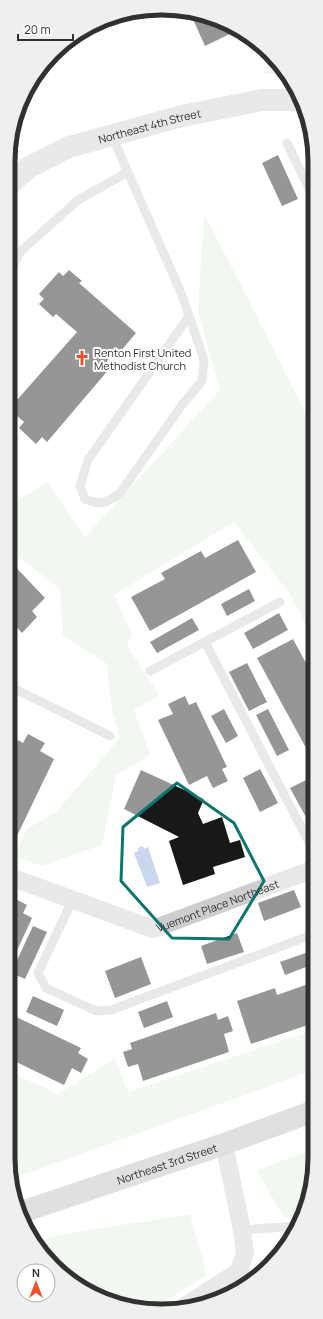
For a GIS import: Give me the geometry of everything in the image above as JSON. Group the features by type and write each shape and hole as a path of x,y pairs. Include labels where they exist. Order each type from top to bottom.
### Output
{"main road":[{"name":"Northeast 3rd Street","path":"25,1211 224,1144 308,1113"}],"street":[{"name":"Northeast 4th Street","path":"15,180 29,167 69,147 182,116 262,100 294,100"},
{"name":"Vuemont Place Northeast","path":"15,878 153,929 308,871"},
{"path":"194,1300 239,1271 245,1253 242,1230 224,1144"}],"lane":[{"path":"112,136 182,295 204,360 202,381 182,405 120,493 108,501 96,503 85,498 80,486 88,460 189,316"},
{"path":"287,143 308,187"},
{"path":"15,262 21,251 78,200 128,172"},
{"path":"150,671 280,602"},
{"path":"205,642 308,840"},
{"path":"15,689 110,736"},
{"path":"73,899 38,973 46,988 96,1011 111,1010 308,936"},
{"path":"242,1230 291,1226"}],"highlighted area":[{"path":"177,783 234,823 264,881 229,939 172,938 121,881 123,827"}],"green space":[{"path":"275,68 280,75 261,73"},
{"path":"204,213 308,417 308,628 290,594 234,522 114,595 132,634 127,646 159,695 134,710 150,755 116,775 102,845 42,866 15,857 15,845 19,846 27,829 57,811 120,738 112,710 106,663 63,636 60,589 15,554 15,502 47,482 85,537 220,390 198,312"},
{"path":"308,1032 308,1072 16,1178 15,1074 58,1094 115,1058 128,1092"},
{"path":"308,1151 307,1177 296,1216 284,1218 257,1170"},
{"path":"190,1214 207,1275 161,1304 142,1303 105,1293 88,1284 65,1268 51,1254 41,1240 59,1235"},
{"path":"277,1248 267,1259 274,1249"}],"water":[{"path":"143,846 144,849 148,847 160,883 147,887 134,853 138,851 138,848"}],"building":[{"path":"193,19 218,26 232,33 205,46"},
{"path":"278,155 298,199 282,206 262,163"},
{"name":"Renton First United Methodist Church","path":"69,270 82,281 79,283 136,333 114,359 111,356 105,364 110,368 47,442 42,437 36,444 19,428 24,422 15,414 15,402 77,332 56,314 53,317 39,304 44,299 39,294 59,272 63,276"},
{"path":"238,540 256,572 150,631 131,597 165,579 161,573 201,551 205,558"},
{"path":"15,566 45,598 32,611 37,617 22,633 15,625"},
{"path":"249,589 255,601 227,616 221,604"},
{"path":"279,613 288,630 253,649 244,633"},
{"path":"192,618 199,630 157,653 150,642"},
{"path":"293,639 308,667 308,752 257,658"},
{"path":"247,663 267,702 249,711 229,672"},
{"path":"185,696 189,705 196,702 227,767 222,769 228,781 213,788 207,776 189,785 158,720 173,714 168,704"},
{"path":"224,709 238,736 226,743 211,716"},
{"path":"268,709 289,750 277,756 256,715"},
{"path":"28,734 45,743 40,751 54,759 15,840 15,746 18,740 23,743"},
{"path":"260,769 278,803 260,812 243,778"},
{"path":"141,770 204,799 198,813 203,824 222,817 230,843 240,840 245,857 213,867 215,874 183,885 169,841 179,837 124,809"},
{"path":"308,779 308,821 290,788"},
{"path":"294,890 301,907 264,921 258,903"},
{"path":"15,899 27,905 23,913 32,918 15,955"},
{"path":"33,926 47,932 25,979 15,975 15,964"},
{"path":"237,933 244,952 207,964 201,946"},
{"path":"308,952 308,966 285,975 280,962"},
{"path":"141,957 151,984 115,998 105,971"},
{"path":"308,984 308,1025 251,1044 237,1001 275,988 277,995"},
{"path":"33,996 64,1010 57,1026 26,1012"},
{"path":"167,1001 173,1017 144,1028 138,1012"},
{"path":"216,1013 218,1020 228,1016 233,1031 224,1034 229,1052 143,1081 138,1064 128,1067 123,1052 132,1049 130,1043"},
{"path":"15,1016 81,1048 78,1053 88,1059 81,1073 72,1068 64,1085 15,1061"}],"place":[{"name":"Renton First United Methodist Church","path":"82,358"}]}
